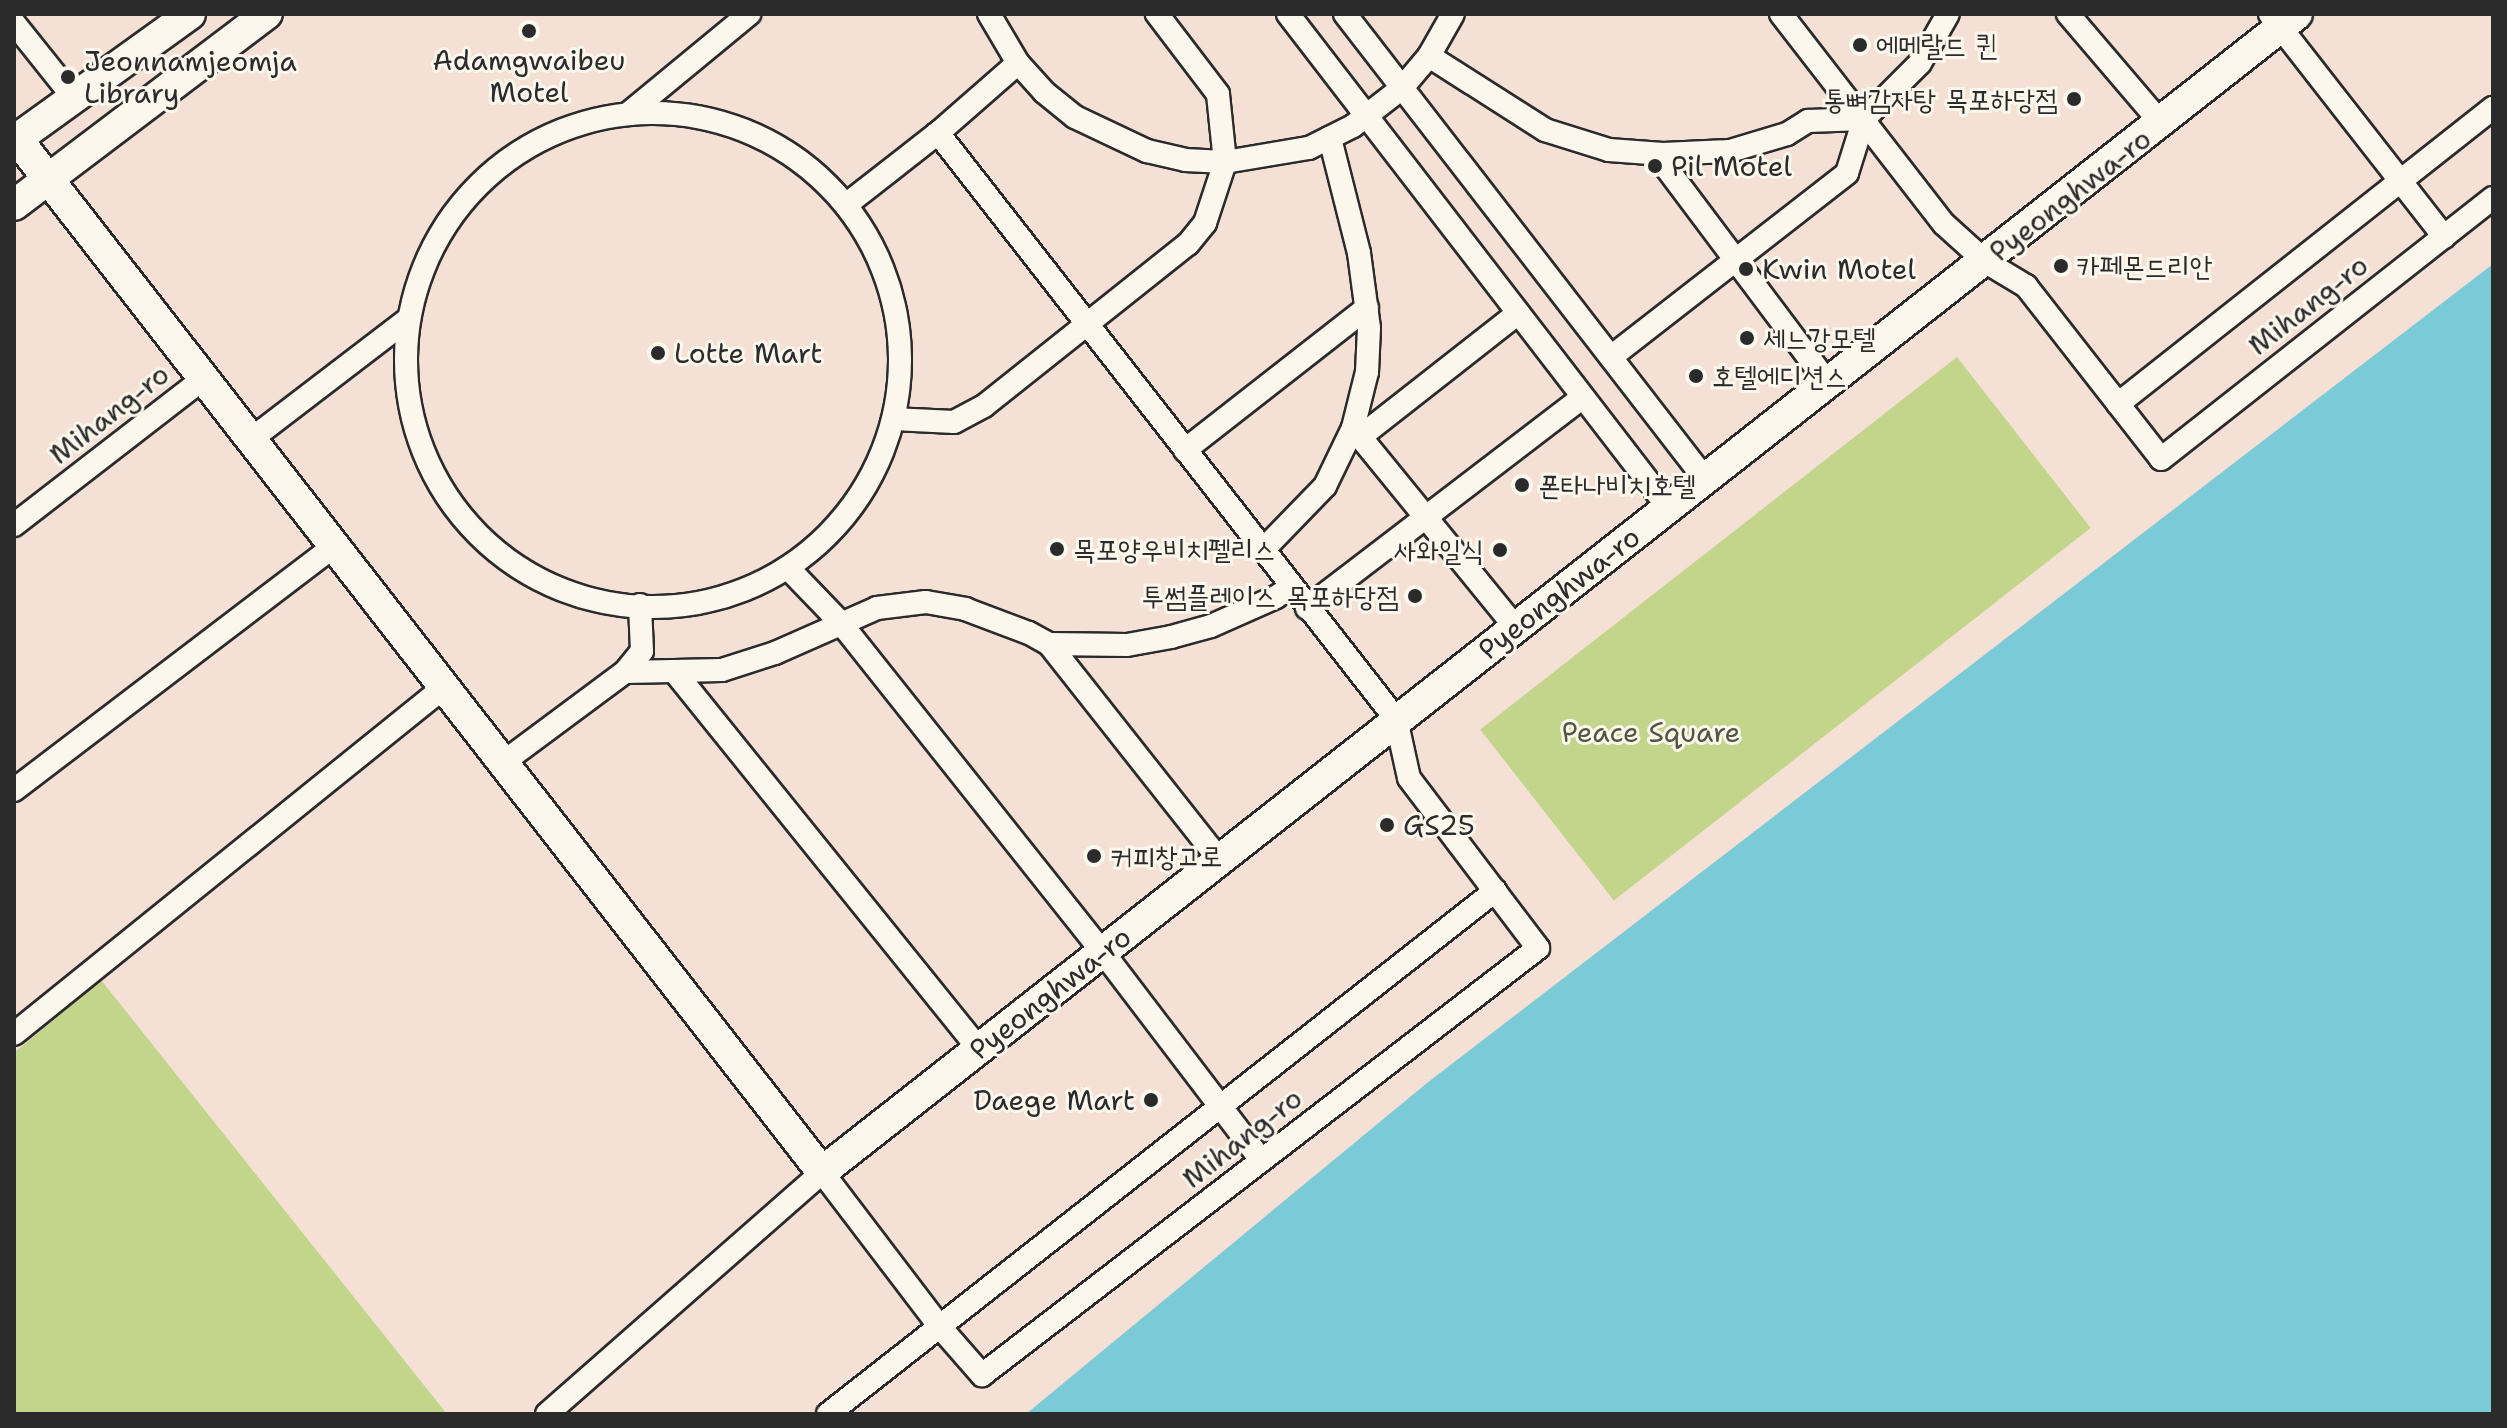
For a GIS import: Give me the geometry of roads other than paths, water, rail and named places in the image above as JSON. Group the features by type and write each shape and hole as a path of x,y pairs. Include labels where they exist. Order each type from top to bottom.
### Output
{"street":[{"path":"190,14 15,140 940,1327"},
{"path":"14,205 267,14"},
{"path":"629,113 749,14"},
{"path":"989,14 1018,63 1044,92 1075,117 1110,137 1147,151 1225,162 1285,154 1330,138 1367,116 1402,88 1429,56 1453,14"},
{"path":"894,419 954,422 984,406 1188,244 1205,223 1225,162 1218,94 1157,14"},
{"path":"1288,14 1668,507"},
{"path":"1345,14 1705,479"},
{"path":"1781,14 1944,224 1986,262 2026,286 2118,404 2493,108"},
{"path":"1611,357 1733,258 1847,173 1864,119 1920,63 1948,14"},
{"path":"2068,14 2161,123"},
{"path":"2282,18 2444,237"},
{"name":"Pyeonghwa-ro","path":"822,1172 1396,719 1986,262 2161,123 2282,18"},
{"path":"14,23 74,98"},
{"path":"1429,56 1545,130 1609,150 1656,154 1730,151 1787,134 1808,121 1864,119"},
{"path":"847,204 938,133 1018,63"},
{"path":"629,113 683,114 743,130 798,159 847,204 875,250 895,304 902,362 894,419 872,477 854,503 836,528 788,568 752,588 713,601 673,607 640,605 558,590 492,550 441,492 411,421 404,345 407,320 425,260 458,206 475,187 525,148 571,127 629,113"},
{"path":"828,1414 1495,891 1409,778 1396,719 938,133"},
{"path":"1263,550 1325,486 1356,432 1367,372 1367,308 1357,240 1330,138"},
{"path":"1656,154 1829,384"},
{"name":"Mihang-ro","path":"2118,404 2161,459 2493,198"},
{"path":"1185,450 1367,308"},
{"path":"1356,432 1518,313"},
{"path":"250,440 407,320"},
{"name":"Mihang-ro","path":"14,525 203,379"},
{"path":"1307,608 1583,397"},
{"path":"1356,432 1516,628"},
{"path":"14,790 333,547"},
{"path":"788,568 840,622 1102,951 1261,1160"},
{"path":"1049,644 1127,645 1171,637 1211,626 1276,597 1291,587"},
{"path":"625,672 722,670 775,653 877,608 926,602 965,609 1029,633 1049,644 1219,859"},
{"path":"501,764 625,672 642,651 640,605"},
{"path":"674,671 979,1049"},
{"path":"14,1034 443,688"},
{"name":"Mihang-ro","path":"940,1327 982,1375 1538,948 1495,891"},
{"path":"547,1414 822,1172"}],"water":[{"path":"2493,264 2493,1414 1026,1414 1427,1083"}],"place":[{"name":"Adamgwaibeu Motel","path":"529,31"},
{"name":"에메랄드 퀸","path":"1860,45"},
{"name":"Jeonnamjeomja Library","path":"68,77"},
{"name":"통뼈감자탕 목포하당점","path":"2074,99"},
{"name":"Pil Motel","path":"1655,166"},
{"name":"카페몬드리안","path":"2061,266"},
{"name":"Kwin Motel","path":"1746,269"},
{"name":"세느강모텔","path":"1747,338"},
{"name":"Lotte Mart","path":"658,353"},
{"name":"호텔에디션스","path":"1696,376"},
{"name":"폰타나비치호텔","path":"1522,485"},
{"name":"목포양우비치펠리스","path":"1057,549"},
{"name":"사와일식","path":"1500,550"},
{"name":"투썸플레이스 목포하당점","path":"1415,596"},
{"name":"GS25","path":"1387,825"},
{"name":"커피창고로","path":"1094,856"},
{"name":"Daege Mart","path":"1151,1100"}],"park label":[{"name":"Peace Square","path":"1651,732"}]}
